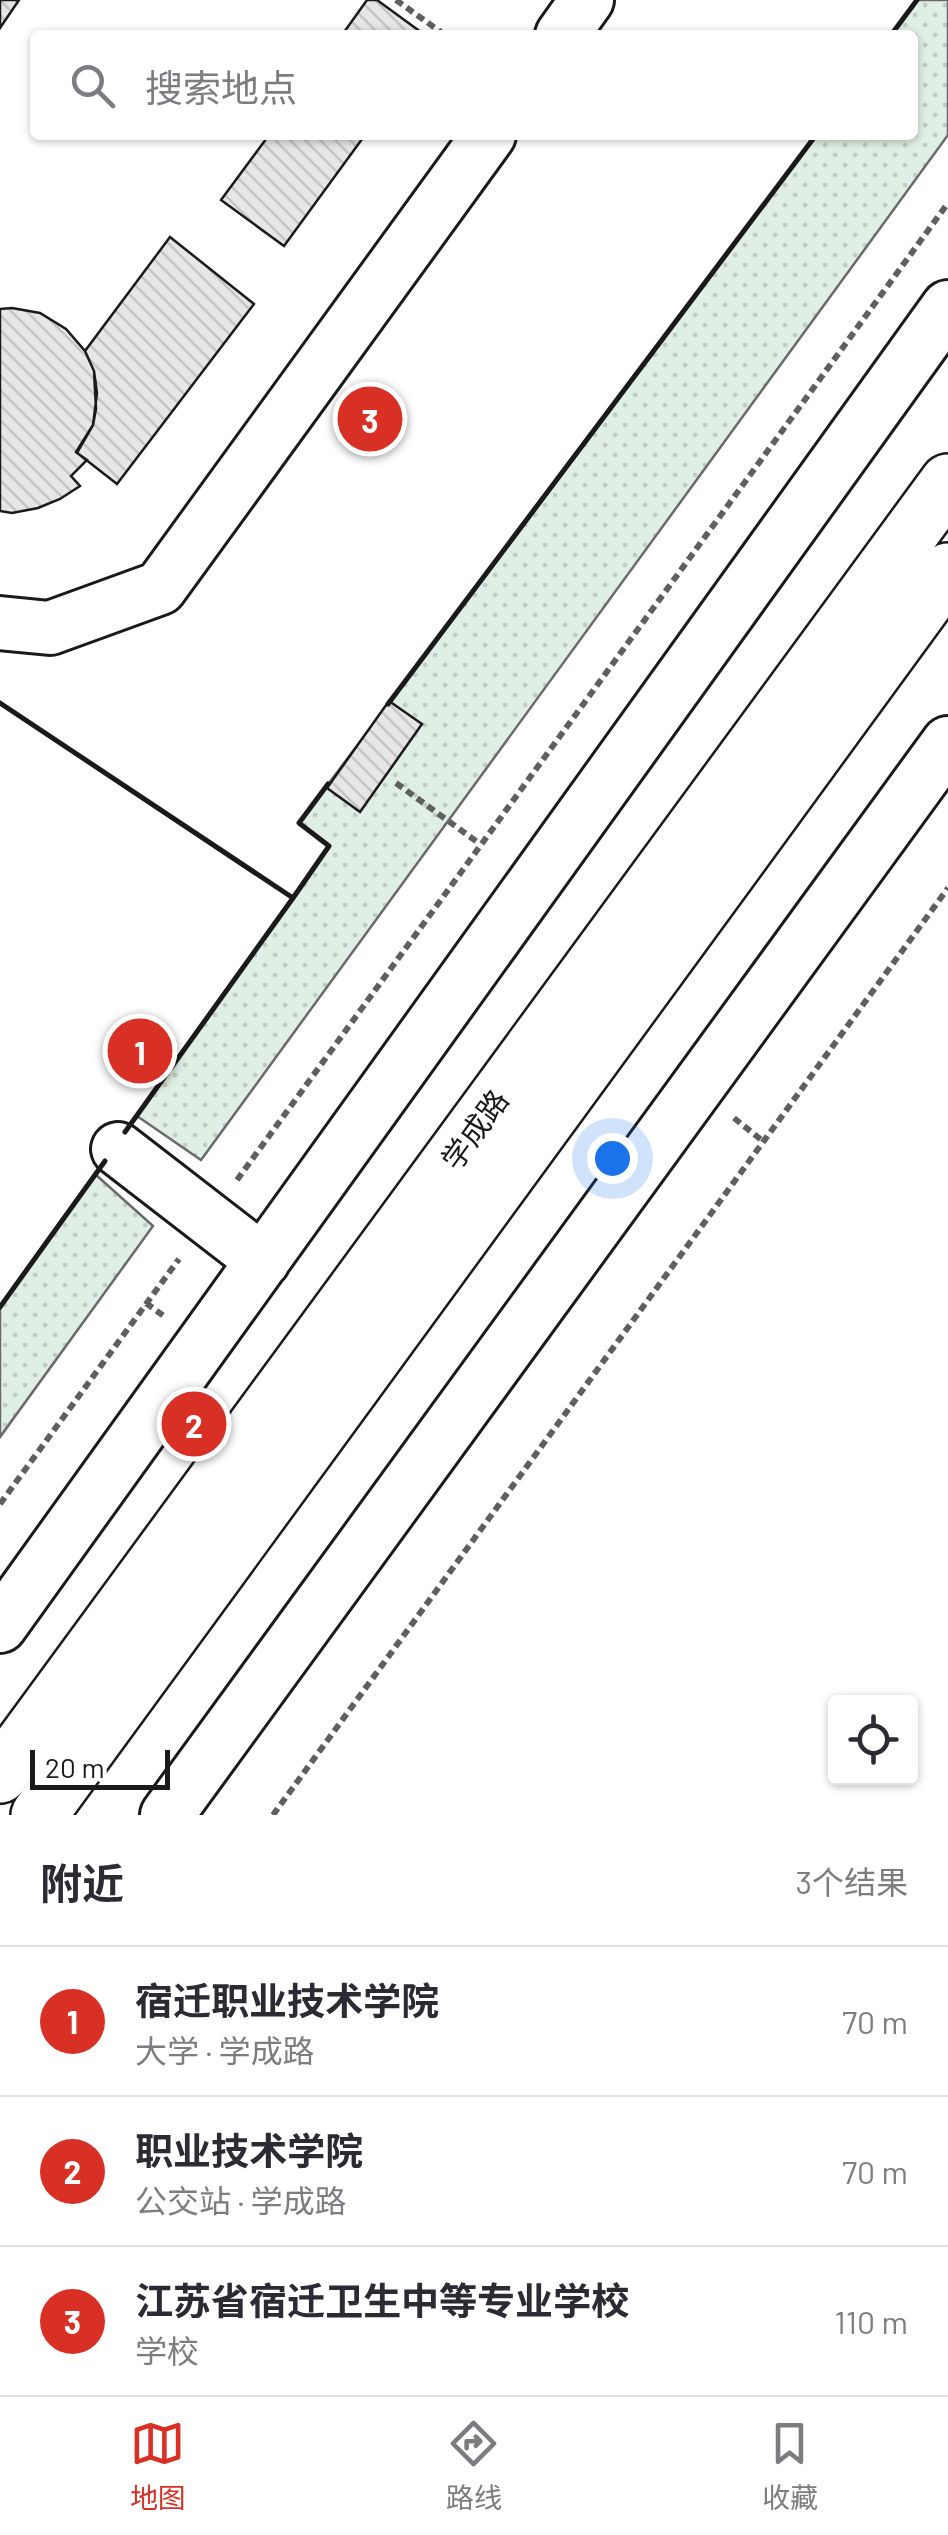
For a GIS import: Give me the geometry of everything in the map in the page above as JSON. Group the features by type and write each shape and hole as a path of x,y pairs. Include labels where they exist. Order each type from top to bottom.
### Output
{"main road":[{"name":"学成路","path":"0,1775 948,482"},
{"name":"学成路","path":"39,1815 948,570"}],"lane":[{"path":"566,30 588,0"},
{"path":"0,623 50,628 160,588 485,140"},
{"path":"0,1626 948,307"},
{"path":"167,1815 948,742"},
{"path":"118,1149 262,1260"}],"path":[{"path":"396,0 438,30"},
{"path":"0,1504 948,202"},
{"path":"396,783 480,844"},
{"path":"273,1815 948,888"}],"green space":[{"path":"917,0 948,0 948,135 201,1160 137,1116 329,846 299,823 812,140 918,140 918,30 895,30"},
{"path":"95,1174 153,1226 0,1437 0,1307"}],"building":[{"path":"0,0 19,0 0,28"},
{"path":"367,0 377,0 418,30 346,30"},
{"path":"265,140 361,140 284,246 221,200"},
{"path":"170,237 254,304 117,484 76,452 93,425 96,409 94,371 85,351"},
{"path":"0,309 40,313 66,329 85,351 94,371 97,393 93,425 77,453 87,460 71,476 80,486 38,508 12,513 0,511"},
{"path":"389,701 422,724 360,812 327,788"}],"wall":[{"path":"895,30 917,0"},
{"path":"388,704 812,140"},
{"path":"0,703 293,898 125,1132"},
{"path":"293,898 329,846 299,823 328,784"},
{"path":"0,1307 105,1161"}],"place":[{"name":"江苏省宿迁卫生中等专业学校","path":"370,419"},
{"name":"宿迁职业技术学院","path":"140,1051"},
{"name":"职业技术学院","path":"194,1424"}]}
